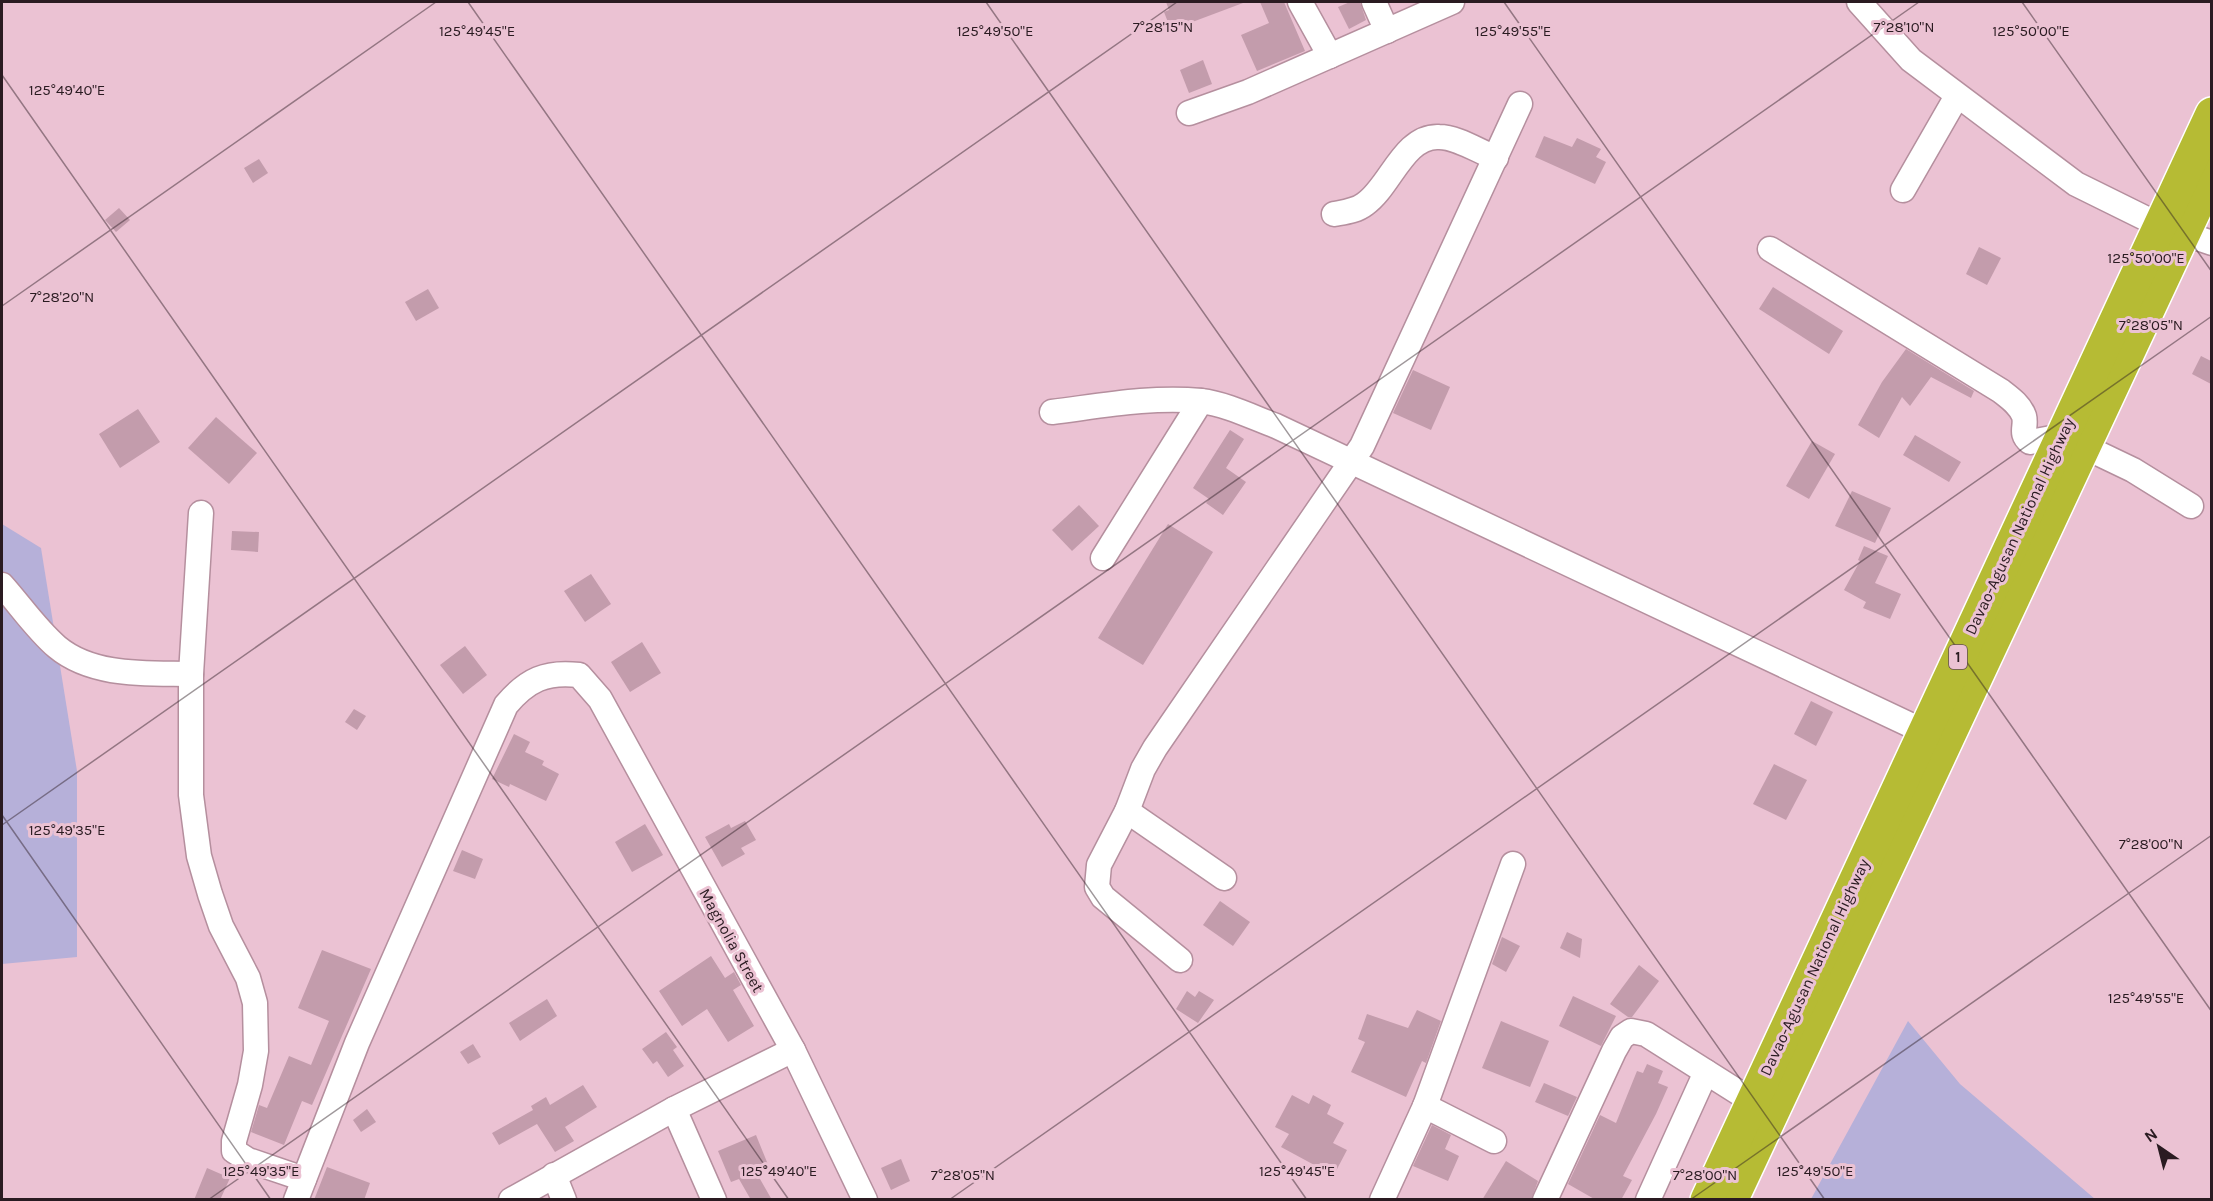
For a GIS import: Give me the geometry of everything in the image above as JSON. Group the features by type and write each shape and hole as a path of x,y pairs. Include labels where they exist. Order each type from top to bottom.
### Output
{"highway":[{"name":"Davao-Agusan National Highway","path":"2184,234 2211,114"},
{"name":"Davao-Agusan National Highway","path":"1707,1200 1752,1101 1934,737 2073,441 2184,234 2211,173"},
{"name":"Davao-Agusan National Highway","path":"1732,1200 1934,737"}],"street":[{"path":"1300,2 1330,56"},
{"path":"1374,2 1387,31"},
{"path":"1189,113 1248,92 1450,2"},
{"path":"1859,2 1911,60 2076,184 2184,234"},
{"path":"1903,190 1957,96"},
{"path":"1180,960 1103,897 1097,887 1099,865 1127,811 1143,769 1155,748 1352,462 1369,433 1520,104"},
{"path":"1334,214 1352,211 1364,205 1375,196 1413,147 1431,137 1451,139 1496,158"},
{"path":"1770,249 2001,391 2021,410 2025,419 2024,437 2030,442 2073,441 2133,470 2190,506"},
{"path":"1052,412 1129,403 1210,403 1276,426 1934,737"},
{"path":"1103,558 1210,403"},
{"path":"201,513 191,674 191,795 199,856 222,926 248,978 255,1003 256,1051 250,1085 234,1141 234,1151 300,1189"},
{"path":"2,585 46,636 60,649 81,660 126,672 191,674"},
{"name":"Magnolia Street","path":"300,1189 357,1043 506,705 519,689 537,679 563,673 579,675 589,685 605,709 793,1050 865,1200"},
{"path":"1127,811 1224,878"},
{"path":"1382,1200 1425,1106 1513,864"},
{"path":"1545,1200 1622,1037 1631,1031 1646,1034 1752,1101"},
{"path":"511,1200 674,1108 793,1050"},
{"path":"1648,1200 1706,1072"},
{"path":"1425,1106 1494,1141"},
{"path":"674,1108 714,1200"},
{"path":"554,1175 564,1200"}],"shaded area":[{"path":"2,524 41,548 77,771 77,957 2,964"},
{"path":"1908,1021 1960,1084 2095,1199 1811,1199"}],"building":[{"path":"1166,2 1243,3 1171,30 1164,12 1169,10"},
{"path":"1260,2 1284,2 1305,51 1257,71 1241,35 1269,23"},
{"path":"1350,2 1360,2 1366,20 1349,29 1338,7"},
{"path":"1203,60 1212,84 1189,93 1180,70"},
{"path":"1544,136 1572,147 1577,138 1601,149 1596,157 1606,162 1595,184 1535,157"},
{"path":"259,159 268,173 253,183 244,168"},
{"path":"119,208 130,220 116,232 105,220"},
{"path":"1979,247 2001,258 1987,285 1966,274"},
{"path":"1773,287 1843,331 1829,354 1759,309"},
{"path":"428,289 439,308 416,321 405,302"},
{"path":"1906,349 1974,391 1971,398 1931,377 1910,406 1902,397 1879,438 1858,425 1882,382"},
{"path":"2201,356 2211,361 2211,384 2192,374"},
{"path":"1413,370 1450,387 1431,430 1393,413"},
{"path":"138,409 160,442 120,468 99,434"},
{"path":"216,417 257,453 229,484 188,448"},
{"path":"1230,430 1244,439 1226,468 1246,482 1223,515 1206,503 1209,499 1193,488"},
{"path":"1915,435 1961,462 1949,482 1903,455"},
{"path":"1812,441 1835,454 1809,499 1786,486"},
{"path":"1852,491 1891,508 1875,543 1835,526"},
{"path":"1079,505 1099,526 1072,551 1052,530"},
{"path":"1168,524 1213,552 1143,665 1098,638"},
{"path":"232,531 259,532 258,552 231,550"},
{"path":"1864,546 1888,556 1875,583 1901,594 1890,619 1863,608 1866,602 1844,590 1860,561 1858,560"},
{"path":"591,574 611,604 585,622 564,591"},
{"path":"642,642 661,673 630,692 611,662"},
{"path":"465,646 487,675 463,694 440,665"},
{"path":"1811,701 1833,712 1816,746 1794,734"},
{"path":"354,709 366,716 357,730 345,722"},
{"path":"514,734 530,742 525,752 544,761 542,765 559,774 546,801 510,784 509,787 492,779"},
{"path":"1774,764 1807,780 1786,820 1753,804"},
{"path":"745,821 756,840 741,848 745,854 722,867 705,837 729,824 731,828"},
{"path":"645,824 663,855 632,872 615,842"},
{"path":"462,850 483,859 475,879 453,871"},
{"path":"1220,901 1250,922 1233,946 1203,925"},
{"path":"1567,932 1582,939 1580,958 1560,948"},
{"path":"1502,937 1520,946 1506,972 1492,964"},
{"path":"322,950 371,969 312,1105 302,1101 284,1145 251,1132 259,1105 267,1108 289,1056 311,1065 329,1021 298,1008"},
{"path":"711,956 725,978 734,972 741,985 733,990 754,1026 728,1042 707,1009 682,1026 659,991"},
{"path":"1639,965 1659,981 1632,1017 1628,1017 1610,1004"},
{"path":"1187,991 1195,997 1199,991 1214,1000 1198,1023 1176,1009"},
{"path":"1573,996 1616,1016 1601,1046 1559,1026"},
{"path":"547,999 557,1016 520,1041 509,1023"},
{"path":"1417,1010 1441,1021 1426,1063 1422,1061 1406,1097 1351,1072 1365,1042 1358,1039 1367,1014 1408,1028"},
{"path":"1501,1021 1549,1041 1530,1087 1482,1068"},
{"path":"666,1032 677,1047 673,1050 684,1066 668,1077 657,1061 653,1064 642,1049"},
{"path":"473,1044 481,1057 468,1064 460,1052"},
{"path":"1647,1064 1663,1071 1658,1083 1668,1087 1623,1176 1632,1180 1621,1200 1596,1200 1568,1184 1600,1115 1616,1123 1637,1071 1643,1073"},
{"path":"1544,1083 1577,1097 1568,1116 1535,1102"},
{"path":"583,1085 597,1107 565,1127 574,1141 555,1152 537,1124 499,1145 492,1133 533,1110 531,1106 546,1097 550,1105"},
{"path":"1292,1095 1309,1104 1313,1095 1331,1105 1327,1114 1344,1123 1333,1143 1347,1150 1336,1171 1320,1163 1318,1167 1281,1147 1289,1134 1275,1127"},
{"path":"367,1109 376,1122 361,1132 353,1120"},
{"path":"1432,1125 1451,1135 1445,1149 1459,1156 1448,1181 1413,1166"},
{"path":"756,1135 769,1167 756,1172 772,1200 751,1200 739,1179 731,1182 718,1151"},
{"path":"901,1159 910,1181 891,1190 881,1168"},
{"path":"1506,1161 1538,1181 1531,1200 1482,1200"},
{"path":"327,1167 370,1183 364,1200 314,1200"},
{"path":"207,1168 230,1178 220,1200 194,1200"}]}
